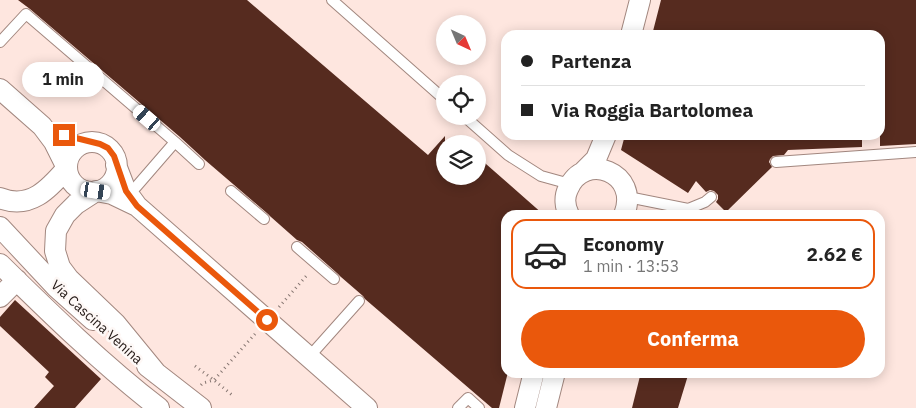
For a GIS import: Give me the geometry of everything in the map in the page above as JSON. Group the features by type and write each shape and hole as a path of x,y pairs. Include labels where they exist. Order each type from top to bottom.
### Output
{"street":[{"path":"632,30 640,0"},
{"path":"0,88 42,126 54,142 73,184 80,189 88,191 131,198"},
{"path":"42,126 64,135 100,144 108,148 114,156 116,165 131,198 367,408"},
{"path":"567,210 565,202 566,193 576,178 596,159 604,140"},
{"path":"605,140 608,161 613,174"},
{"path":"0,198 17,201 36,197 50,187 67,168 71,153 76,147 91,142"},
{"path":"116,165 116,174 111,182 105,188 96,191 76,204 65,216 56,231 55,251 60,267 69,279 116,324 158,374"},
{"path":"576,178 593,169 604,170 613,174 626,188 626,206"},
{"name":"Via Cascina Venina","path":"0,227 56,287 133,355 196,404"},
{"name":"Via Cascina Venina","path":"0,264 75,337 159,408"},
{"path":"0,297 17,280"},
{"path":"525,408 532,378"},
{"path":"546,408 553,378"}],"lane":[{"path":"332,0 436,92"},
{"path":"0,42 26,14 199,164"},
{"path":"474,125 508,155 542,176 576,178"},
{"path":"131,198 136,187 175,142"},
{"path":"776,162 916,152"},
{"path":"231,191 264,219"},
{"path":"626,206 688,209 705,202 711,197"},
{"path":"297,247 334,279"},
{"path":"308,357 359,301"},
{"path":"458,408 468,398 479,408"}],"path":[{"path":"196,404 202,383 214,380 316,264"},
{"path":"195,366 232,395"}],"building":[{"path":"18,0 247,0 428,155 436,146 436,185 486,185 486,164 538,210 501,210 501,378 506,378 499,408 492,408 180,137"},
{"path":"661,0 916,0 916,144 880,146 880,140 885,140 885,30 653,30"},
{"path":"624,140 862,140 862,147 788,150 784,155 773,156 769,162 772,167 728,210 724,210 716,202 718,195 714,191 706,192 696,181 688,193 621,150"},
{"path":"15,300 101,379 75,408 34,408 54,386 45,377 49,372 0,326 0,317"},
{"path":"640,378 687,378 678,408 632,408"}],"route":[{"path":"64,135 100,144 108,148 114,156 126,191 137,206 267,320"}]}
